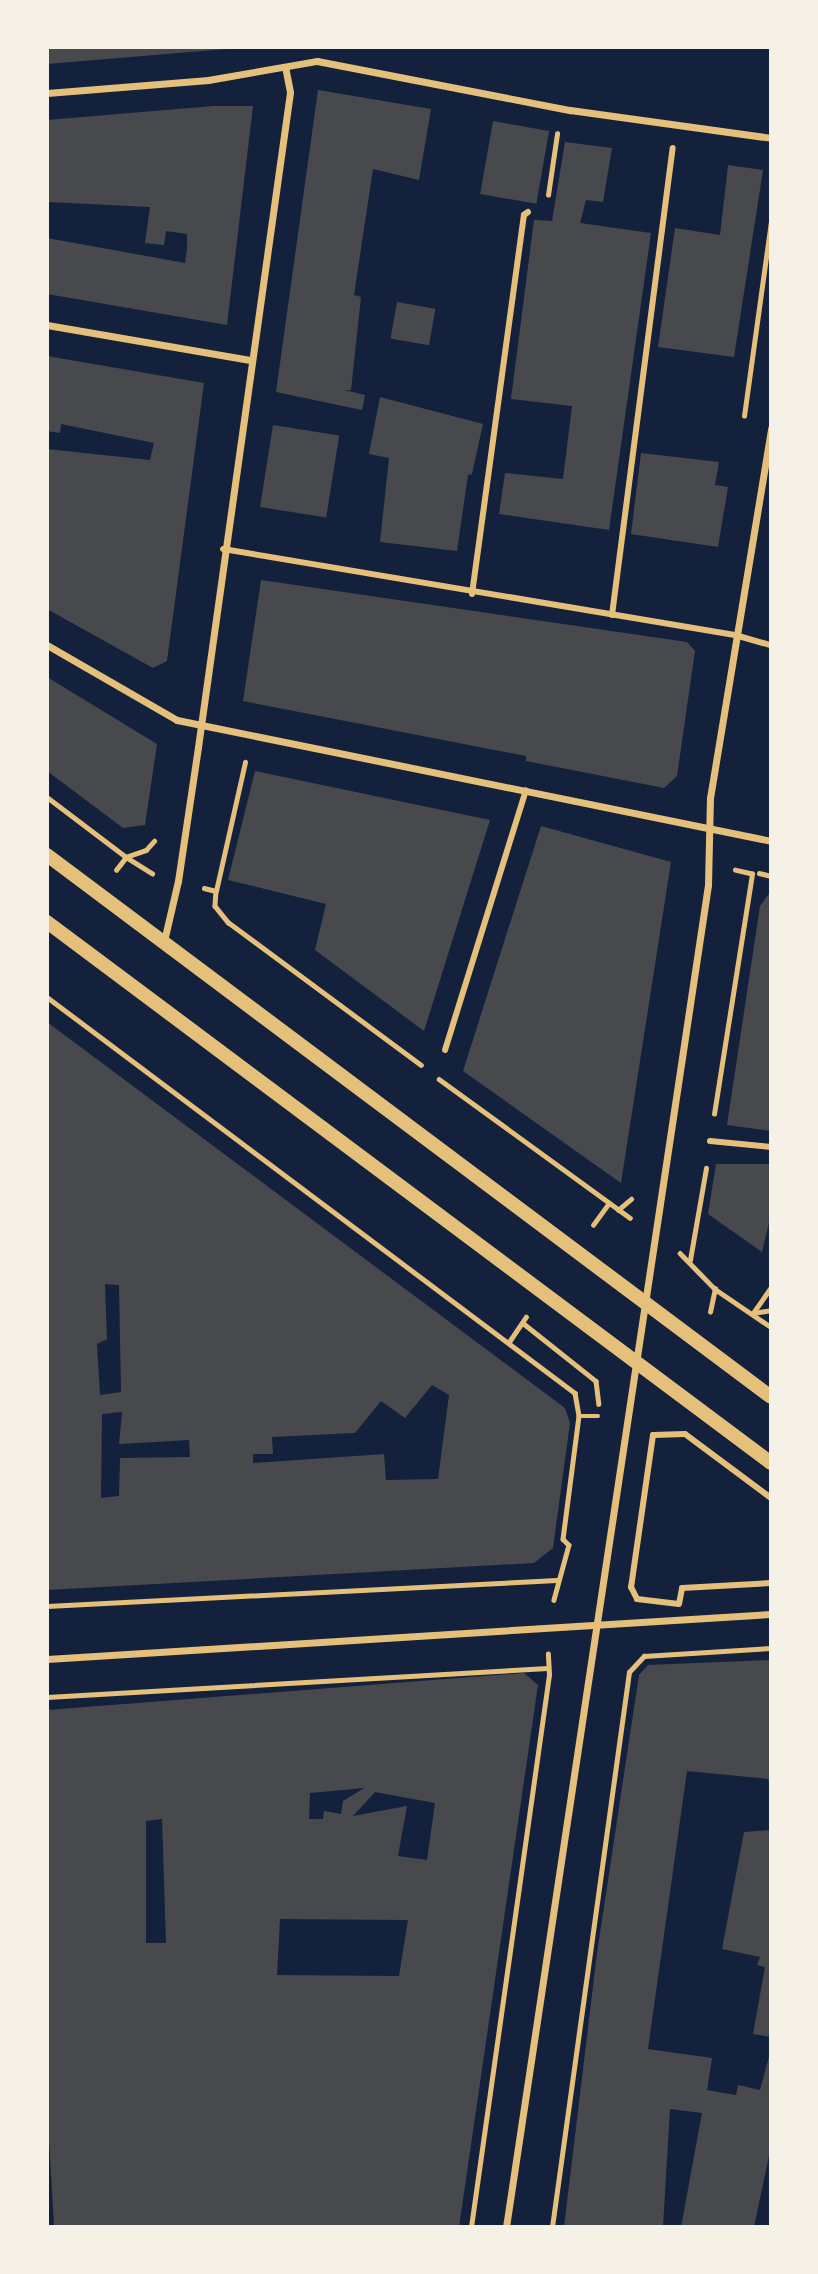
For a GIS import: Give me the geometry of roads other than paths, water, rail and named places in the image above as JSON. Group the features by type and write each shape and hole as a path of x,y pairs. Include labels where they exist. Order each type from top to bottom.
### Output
{"main road":[{"path":"47,855 771,1397"},
{"path":"47,922 771,1463"}],"street":[{"path":"47,93 208,80 317,61 570,110 771,138"},
{"path":"164,941 178,881 223,549 290,92 285,67"},
{"path":"612,615 673,148"},
{"path":"472,594 524,215 528,212"},
{"path":"47,325 250,360"},
{"path":"506,2227 708,885 706,827 735,635 771,428"},
{"path":"223,549 472,594 735,635 771,645"},
{"path":"47,645 177,720 771,841"},
{"path":"445,1050 526,790"},
{"path":"710,1141 771,1147"},
{"path":"771,1498 685,1434 653,1434 631,1587 637,1599 679,1604 682,1588 771,1583"},
{"path":"47,1659 771,1614"}]}
